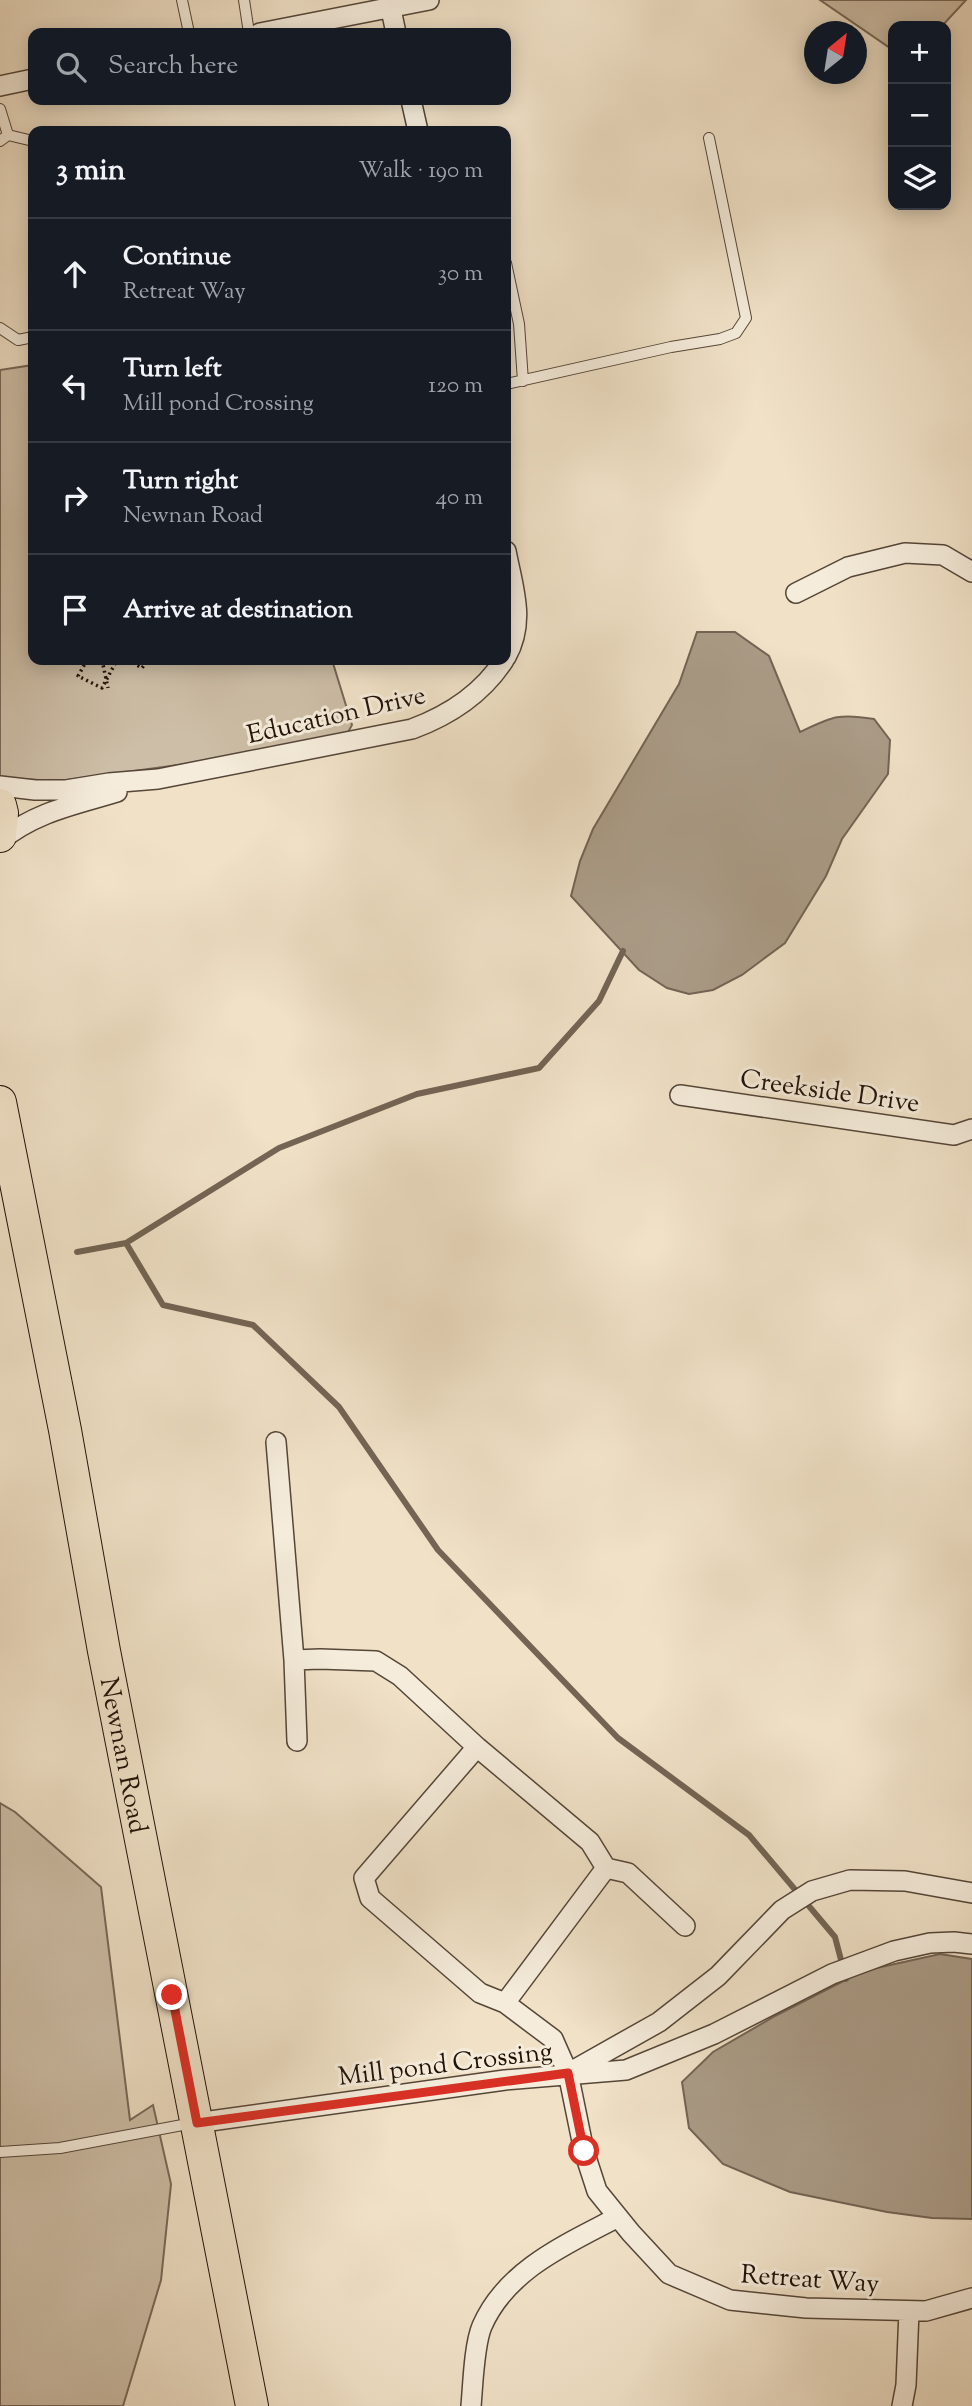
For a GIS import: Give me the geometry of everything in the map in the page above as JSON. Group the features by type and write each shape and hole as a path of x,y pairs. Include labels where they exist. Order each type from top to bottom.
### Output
{"main road":[{"path":"0,805 0,836"},
{"name":"Newnan Road","path":"0,1102 252,2406"}],"street":[{"path":"282,28 390,4 429,0"},
{"path":"390,4 395,28"},
{"path":"0,86 28,80"},
{"path":"412,105 417,126"},
{"path":"796,593 848,567 905,553 943,555 972,572"},
{"name":"Education Drive","path":"511,579 517,629 511,644"},
{"name":"Education Drive","path":"0,841 18,826 38,816 158,779 412,729 447,715 472,696 499,665"},
{"name":"Education Drive","path":"0,786 66,790 158,779"},
{"name":"Creekside Drive","path":"680,1095 954,1135 972,1129"},
{"path":"276,1442 294,1660 297,1741"},
{"path":"294,1660 320,1658 376,1661 400,1676 477,1747 590,1842 606,1868 628,1872 685,1926"},
{"name":"Retreat Way","path":"477,1747 364,1878 370,1898 480,1993 505,2003 553,2039 568,2073 584,2151 597,2191 669,2274 730,2300 806,2308 926,2311 972,2298"},
{"path":"505,2003 606,1868"},
{"name":"Mill pond Crossing","path":"197,2123 568,2073 659,2022 718,1976 782,1910 812,1891 850,1880 905,1881 972,1893"},
{"path":"568,2073 626,2070 714,2034 832,1974 894,1951 930,1943 972,1944"},
{"path":"471,2406 481,2327 502,2293 543,2256 618,2217"},
{"path":"902,2406 906,2385 909,2311"}],"lane":[{"path":"182,0 188,28"},
{"path":"243,0 248,28"},
{"path":"0,109 4,138 28,140"},
{"path":"511,383 671,347 720,339 736,333 746,318 709,138"},
{"path":"511,286 519,324 523,381"},
{"path":"0,328 18,340 28,338"},
{"path":"0,2152 60,2148 197,2123"}],"path":[{"path":"84,665 78,676 102,688 114,665"},
{"path":"103,665 108,688"}],"shaded area":[{"path":"820,0 966,0 947,21 888,21 888,47 867,32 867,21 851,21"},
{"path":"28,366 28,665 334,665 352,725 342,743 59,781 0,778 0,370"},
{"path":"697,632 735,632 769,656 800,732 836,718 862,717 874,719 890,740 888,774 842,839 826,876 785,943 742,975 713,990 689,994 667,988 639,970 571,896 580,861 593,829 679,684"},
{"path":"0,1803 15,1812 101,1887 130,2120 153,2105 171,2184 161,2280 123,2406 0,2406"},
{"path":"940,1954 972,1959 972,2219 932,2218 887,2212 790,2192 723,2164 689,2128 682,2082 713,2052 775,2016 863,1971"}],"waterway":[{"path":"77,1252 126,1243 279,1148 417,1094 539,1068 599,1001 623,951"},
{"path":"126,1243 163,1305 253,1325 339,1407 438,1550 618,1738 749,1835 835,1937 846,1979"}],"route":[{"path":"172,1995 197,2123 568,2073 584,2151"}]}
